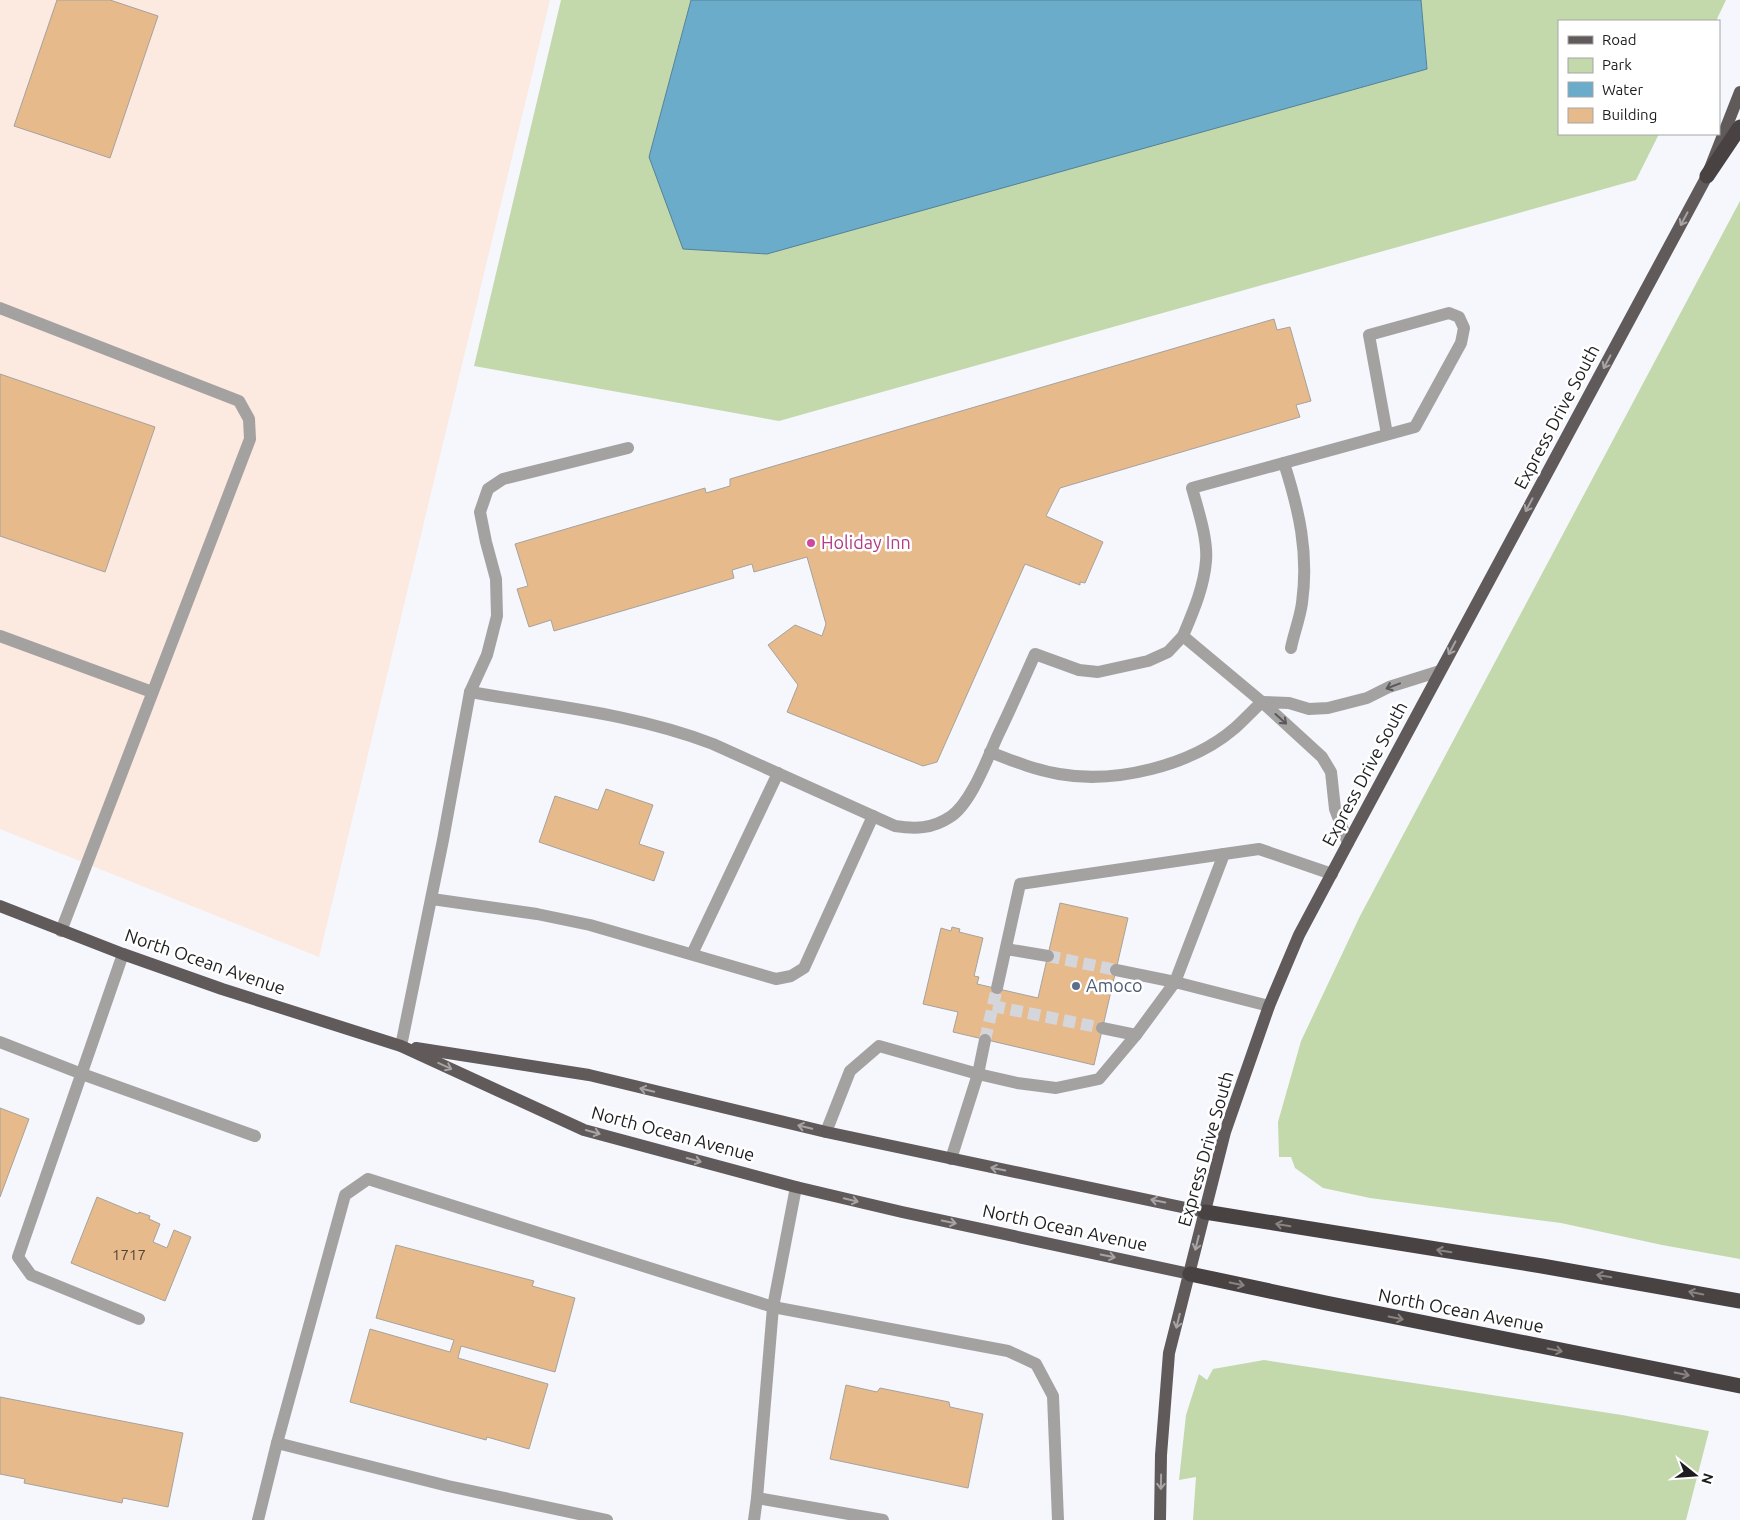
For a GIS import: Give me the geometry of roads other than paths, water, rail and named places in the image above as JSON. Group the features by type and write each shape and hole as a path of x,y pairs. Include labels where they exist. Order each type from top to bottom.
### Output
{"highway":[{"path":"1707,176 1740,127"},
{"name":"North Ocean Avenue","path":"1205,1212 1652,1284 1740,1301"},
{"name":"North Ocean Avenue","path":"1190,1274 1740,1386"}],"main road":[{"name":"Express Drive South","path":"1160,1520 1161,1455 1168,1362 1224,1132 1269,1006 1299,935 1707,176 1740,92"},
{"name":"North Ocean Avenue","path":"0,906 61,931 222,989 401,1046 584,1130 796,1187 902,1212 1190,1274"},
{"name":"North Ocean Avenue","path":"401,1046 589,1075 951,1160 1205,1212"}],"lane":[{"path":"0,308 240,401 250,419 250,439 61,931"},
{"path":"470,692 639,720 666,727 713,744 895,826 916,829 935,824 951,817 966,801 1035,654 1079,670 1098,672 1148,661 1168,652 1183,636 1200,595 1207,560 1203,530 1192,488 1284,463 1387,434 1415,426 1462,343 1464,328 1459,317 1449,313 1368,335 1387,434"},
{"path":"401,1046 432,898 470,692 487,656 497,616 496,579 480,512 488,489 503,480 628,448"},
{"path":"1284,463 1302,526 1305,566 1302,604 1291,648"},
{"path":"0,636 152,692"},
{"path":"1183,636 1262,702 1322,757 1331,772 1335,809 1348,843"},
{"path":"990,752 1027,767 1061,774 1096,777 1140,772 1177,762 1216,742 1235,728 1262,702 1289,703 1309,709 1328,708 1367,698 1389,687 1440,672"},
{"path":"692,954 778,774"},
{"path":"432,898 554,917 590,925 776,979 791,976 804,968 873,816"},
{"path":"997,988 1020,884 1259,849 1332,874"},
{"path":"826,1132 850,1071 879,1046 1017,1083 1056,1088 1099,1079 1136,1035 1175,982 1224,854"},
{"path":"1006,949 1048,956"},
{"path":"123,954 18,1257 31,1275 139,1319"},
{"path":"1116,970 1175,982 1269,1006"},
{"path":"1102,1028 1136,1035"},
{"path":"951,1160 978,1074 985,1040"},
{"path":"0,1042 82,1074 255,1136"},
{"path":"258,1520 345,1195 368,1179 773,1306 1008,1351 1036,1364 1053,1396 1058,1520"},
{"path":"754,1520 773,1306 796,1187"},
{"path":"277,1444 448,1486 608,1520"},
{"path":"757,1498 883,1520"}],"water":[{"path":"691,0 1421,0 1427,69 767,254 683,249 649,157"}],"tunnel":[{"path":"1048,956 1116,970"},
{"path":"985,1040 997,988"},
{"path":"993,1006 1102,1028"}],"place":[{"name":"Holiday Inn","path":"811,543"},
{"name":"Amoco","path":"1076,986"}]}
